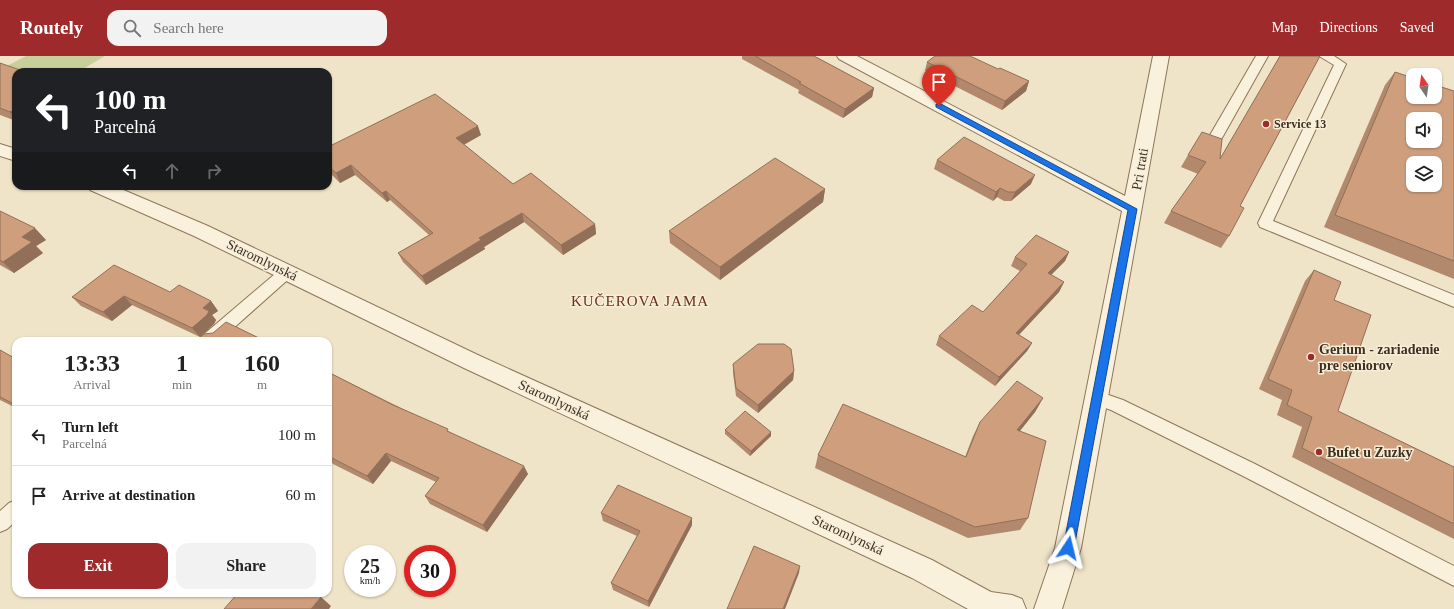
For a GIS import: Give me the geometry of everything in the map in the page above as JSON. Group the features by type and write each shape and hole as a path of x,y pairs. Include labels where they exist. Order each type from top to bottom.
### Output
{"street":[{"path":"845,56 1133,209"},
{"name":"Pri trati","path":"1048,609 1068,548 1161,56"},
{"path":"0,150 12,154"},
{"name":"Staromlynská","path":"106,190 201,231 472,362 922,569 988,605 1012,609"}],"lane":[{"path":"1213,142 1262,56"},
{"path":"1325,56 1340,64 1265,222 1454,301"},
{"path":"213,337 287,272"},
{"path":"1097,398 1118,404 1250,470 1454,576"},
{"path":"0,523 12,512"}],"green space":[{"path":"26,56 105,56 85,68 12,68 12,71 1,69"}],"building":[{"path":"755,56 814,56 874,88 845,109"},
{"path":"935,56 970,56 1029,81 1005,101 927,62"},
{"path":"1280,56 1320,56 1240,206 1244,208 1229,236 1171,211 1206,162 1188,155 1202,132 1222,139 1220,159"},
{"path":"0,63 14,68 12,68 12,111 10,112 0,108"},
{"path":"1395,72 1406,76 1406,104 1442,104 1442,87 1454,91 1454,261 1335,215"},
{"path":"435,94 478,126 456,138 513,184 531,173 595,224 561,245 522,213 479,238 481,240 422,276 398,253 433,233 386,191 382,193 351,165 336,173 332,170 332,145"},
{"path":"964,137 1035,175 1015,192 1008,192 1000,188 996,192 937,160"},
{"path":"775,158 825,189 720,267 669,231"},
{"path":"0,211 35,228 22,237 32,242 3,262 0,260"},
{"path":"1036,235 1069,252 1048,273 1064,282 1016,333 1032,343 999,377 939,336 972,305 983,312 1027,264 1015,257"},
{"path":"114,265 170,292 179,285 211,301 203,308 209,311 207,315 192,328 124,296 103,312 72,297"},
{"path":"1314,270 1341,282 1334,300 1371,315 1338,411 1454,467 1454,524 1302,448 1312,417 1287,405 1292,390 1268,379"},
{"path":"226,322 257,337 201,337 204,334 213,333"},
{"path":"758,344 784,344 791,349 794,371 758,405 736,388 733,364"},
{"path":"0,350 12,357 12,403 0,397"},
{"path":"332,374 393,405 448,429 447,431 524,466 483,525 425,496 439,478 386,453 367,476 332,458"},
{"path":"1017,381 1043,398 1017,430 1046,441 1028,518 975,527 818,455 843,404 966,457 980,422"},
{"path":"745,411 771,432 751,451 725,430"},
{"path":"618,485 692,518 648,601 611,583 640,531 601,513"},
{"path":"754,546 800,566 783,609 727,609"},
{"path":"234,597 321,597 311,609 224,609"}],"place":[{"name":"Service 13","path":"1266,124"},
{"name":"Gerium - zariadenie pre seniorov","path":"1311,357"},
{"name":"Bufet u Zuzky","path":"1319,452"}],"district":[{"name":"KUČEROVA JAMA","path":"640,301"}],"route":[{"path":"939,106 1133,209 1068,548"}]}
